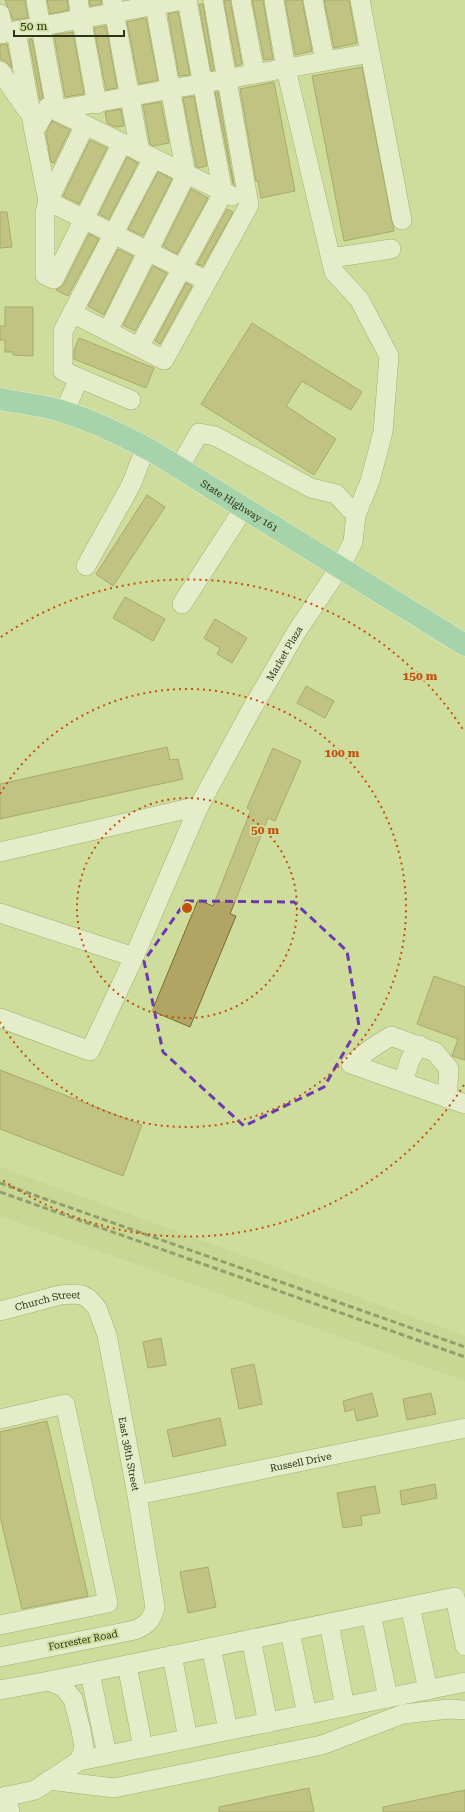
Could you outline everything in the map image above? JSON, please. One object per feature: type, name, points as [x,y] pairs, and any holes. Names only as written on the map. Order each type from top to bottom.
[{"type":"main road","name":"State Highway 161","points":[[0,399],[46,407],[115,431],[146,447],[465,645]]},
{"type":"street","points":[[36,0],[56,110]]},
{"type":"street","points":[[78,0],[97,104]]},
{"type":"street","points":[[6,33],[82,19],[113,6],[183,0]]},
{"type":"street","points":[[139,347],[223,192],[188,0]]},
{"type":"street","points":[[72,314],[164,360],[249,205],[213,0]]},
{"type":"street","points":[[241,0],[255,74]]},
{"type":"street","name":"Market Plaza","points":[[0,1018],[90,1051],[134,957],[199,806],[297,631],[340,567],[352,542],[356,515],[370,481],[383,432],[389,356],[359,299],[334,272],[286,69],[274,0]]},
{"type":"street","points":[[313,0],[325,61]]},
{"type":"street","points":[[360,0],[402,220]]},
{"type":"street","points":[[108,331],[149,252],[186,175],[154,3]]},
{"type":"street","points":[[113,6],[130,97],[146,155],[113,233],[63,331],[63,371],[131,400]]},
{"type":"street","points":[[0,14],[32,124],[48,201]]},
{"type":"street","points":[[56,110],[97,104],[370,53]]},
{"type":"street","points":[[0,71],[32,124]]},
{"type":"street","points":[[32,124],[48,107],[249,205]]},
{"type":"street","points":[[86,125],[48,201],[45,212],[45,274],[54,279],[122,143]]},
{"type":"street","points":[[48,201],[207,281]]},
{"type":"street","points":[[331,258],[391,249]]},
{"type":"street","points":[[64,413],[79,378]]},
{"type":"street","points":[[179,468],[199,433],[215,436],[311,488],[336,494],[356,515]]},
{"type":"street","points":[[86,566],[131,485],[146,447]]},
{"type":"street","points":[[182,604],[244,508]]},
{"type":"street","points":[[0,852],[199,806]]},
{"type":"street","points":[[0,913],[134,957]]},
{"type":"street","points":[[447,1098],[449,1069],[435,1052],[419,1045],[392,1036],[372,1048],[351,1064],[447,1098],[465,1104]]},
{"type":"street","points":[[403,1082],[410,1060],[419,1045]]},
{"type":"street","name":"Church Street","points":[[0,1311],[60,1295],[82,1295],[94,1304]]},
{"type":"street","name":"East 38th Street","points":[[94,1304],[107,1335],[137,1495],[155,1607]]},
{"type":"street","points":[[0,1419],[65,1404],[108,1603],[0,1625]]},
{"type":"street","name":"Russell Drive","points":[[137,1495],[465,1428]]},
{"type":"street","points":[[0,1690],[90,1673],[455,1597],[465,1646]]},
{"type":"street","points":[[410,1606],[428,1690]]},
{"type":"street","name":"Forrester Road","points":[[0,1656],[135,1630],[149,1622],[155,1607]]},
{"type":"street","points":[[371,1614],[388,1698]]},
{"type":"street","points":[[328,1623],[345,1707]]},
{"type":"street","points":[[290,1631],[307,1715]]},
{"type":"street","points":[[251,1639],[268,1723]]},
{"type":"street","points":[[211,1647],[228,1730]]},
{"type":"street","points":[[172,1655],[188,1739]]},
{"type":"street","points":[[127,1665],[143,1748]]},
{"type":"street","points":[[90,1673],[108,1755]]},
{"type":"street","points":[[49,1681],[63,1687],[73,1699],[82,1730],[84,1749],[79,1761]]},
{"type":"street","points":[[5,1802],[35,1790],[79,1761],[465,1682]]},
{"type":"street","points":[[49,1780],[114,1788],[322,1745],[403,1714],[449,1709],[465,1710]]},
{"type":"highlighted area","points":[[186,901],[294,902],[347,951],[359,1026],[324,1087],[244,1126],[163,1052],[144,961]]},
{"type":"shaded area","points":[[0,1167],[465,1336],[465,1381],[0,1216]]},
{"type":"building","points":[[5,0],[25,0],[28,18],[13,20]]},
{"type":"building","points":[[47,0],[67,0],[69,10],[50,14]]},
{"type":"building","points":[[89,0],[101,0],[102,4],[90,6]]},
{"type":"building","points":[[224,0],[230,0],[242,64],[236,66]]},
{"type":"building","points":[[252,0],[263,0],[273,59],[264,60]]},
{"type":"building","points":[[285,0],[302,0],[312,51],[295,55]]},
{"type":"building","points":[[324,0],[349,0],[357,43],[334,48]]},
{"type":"building","points":[[199,4],[203,4],[214,70],[211,71]]},
{"type":"building","points":[[178,12],[190,75],[179,76],[168,14]]},
{"type":"building","points":[[146,18],[158,80],[139,84],[127,22]]},
{"type":"building","points":[[106,26],[117,88],[106,90],[94,28]]},
{"type":"building","points":[[73,32],[84,94],[65,97],[54,35]]},
{"type":"building","points":[[32,39],[43,98],[40,100],[29,40]]},
{"type":"building","points":[[7,44],[12,68],[5,61],[0,59],[0,45]]},
{"type":"building","points":[[362,67],[394,231],[344,241],[312,76]]},
{"type":"building","points":[[274,82],[295,191],[261,198],[258,181],[256,181],[240,89]]},
{"type":"building","points":[[215,92],[218,92],[234,185],[233,184]]},
{"type":"building","points":[[194,96],[207,166],[198,168],[196,166],[183,98]]},
{"type":"building","points":[[161,102],[169,143],[153,146],[150,144],[143,105]]},
{"type":"building","points":[[121,109],[124,126],[115,127],[107,123],[105,112]]},
{"type":"building","points":[[52,121],[70,130],[54,163],[51,162],[46,133]]},
{"type":"building","points":[[90,140],[107,148],[79,204],[63,196]]},
{"type":"building","points":[[127,157],[138,163],[109,219],[99,214]]},
{"type":"building","points":[[158,172],[172,179],[143,236],[128,229]]},
{"type":"building","points":[[191,189],[208,198],[177,254],[163,246]]},
{"type":"building","points":[[227,209],[233,212],[203,266],[197,264]]},
{"type":"building","points":[[0,212],[7,212],[12,247],[0,248]]},
{"type":"building","points":[[89,234],[99,239],[68,296],[56,290],[64,284]]},
{"type":"building","points":[[118,249],[133,256],[104,315],[88,306]]},
{"type":"building","points":[[153,266],[167,273],[135,331],[123,325]]},
{"type":"building","points":[[186,283],[192,286],[160,344],[155,341]]},
{"type":"building","points":[[5,307],[33,307],[33,356],[13,355],[13,352],[5,352],[5,340],[0,340],[0,326],[5,326]]},
{"type":"building","points":[[252,323],[362,392],[351,410],[302,381],[286,406],[336,439],[314,475],[201,404]]},
{"type":"building","points":[[79,338],[154,368],[146,388],[74,359],[74,350]]},
{"type":"building","points":[[147,495],[165,507],[113,586],[96,574]]},
{"type":"building","points":[[125,597],[165,619],[153,641],[113,618]]},
{"type":"building","points":[[215,619],[247,638],[232,663],[217,654],[220,648],[204,638]]},
{"type":"building","points":[[306,686],[334,701],[325,718],[297,703]]},
{"type":"building","points":[[167,747],[170,760],[178,759],[183,779],[0,819],[0,784]]},
{"type":"building","points":[[273,748],[301,761],[275,821],[268,818],[230,914],[236,916],[190,1027],[152,1011],[198,900],[213,906],[251,810],[247,808]]},
{"type":"building","points":[[434,976],[465,987],[465,1060],[452,1056],[458,1039],[417,1024]]},
{"type":"building","points":[[0,1070],[142,1125],[123,1176],[0,1129]]},
{"type":"building","points":[[161,1338],[166,1365],[148,1368],[143,1342]]},
{"type":"building","points":[[254,1364],[262,1404],[239,1409],[231,1369]]},
{"type":"building","points":[[372,1393],[378,1416],[357,1421],[354,1409],[345,1412],[343,1401]]},
{"type":"building","points":[[431,1393],[436,1414],[407,1420],[403,1399]]},
{"type":"building","points":[[220,1418],[226,1445],[173,1457],[167,1430]]},
{"type":"building","points":[[47,1421],[88,1596],[22,1609],[0,1516],[0,1432]]},
{"type":"building","points":[[435,1484],[437,1498],[402,1505],[400,1491]]},
{"type":"building","points":[[375,1486],[380,1513],[361,1516],[362,1525],[343,1528],[337,1493]]},
{"type":"building","points":[[208,1567],[216,1607],[188,1613],[180,1572]]},
{"type":"building","points":[[309,1788],[314,1812],[219,1812],[219,1807]]},
{"type":"building","points":[[465,1790],[465,1812],[383,1812],[383,1807]]},
{"type":"railway","points":[[0,1183],[465,1347]]},
{"type":"railway","points":[[0,1192],[465,1357]]}]
